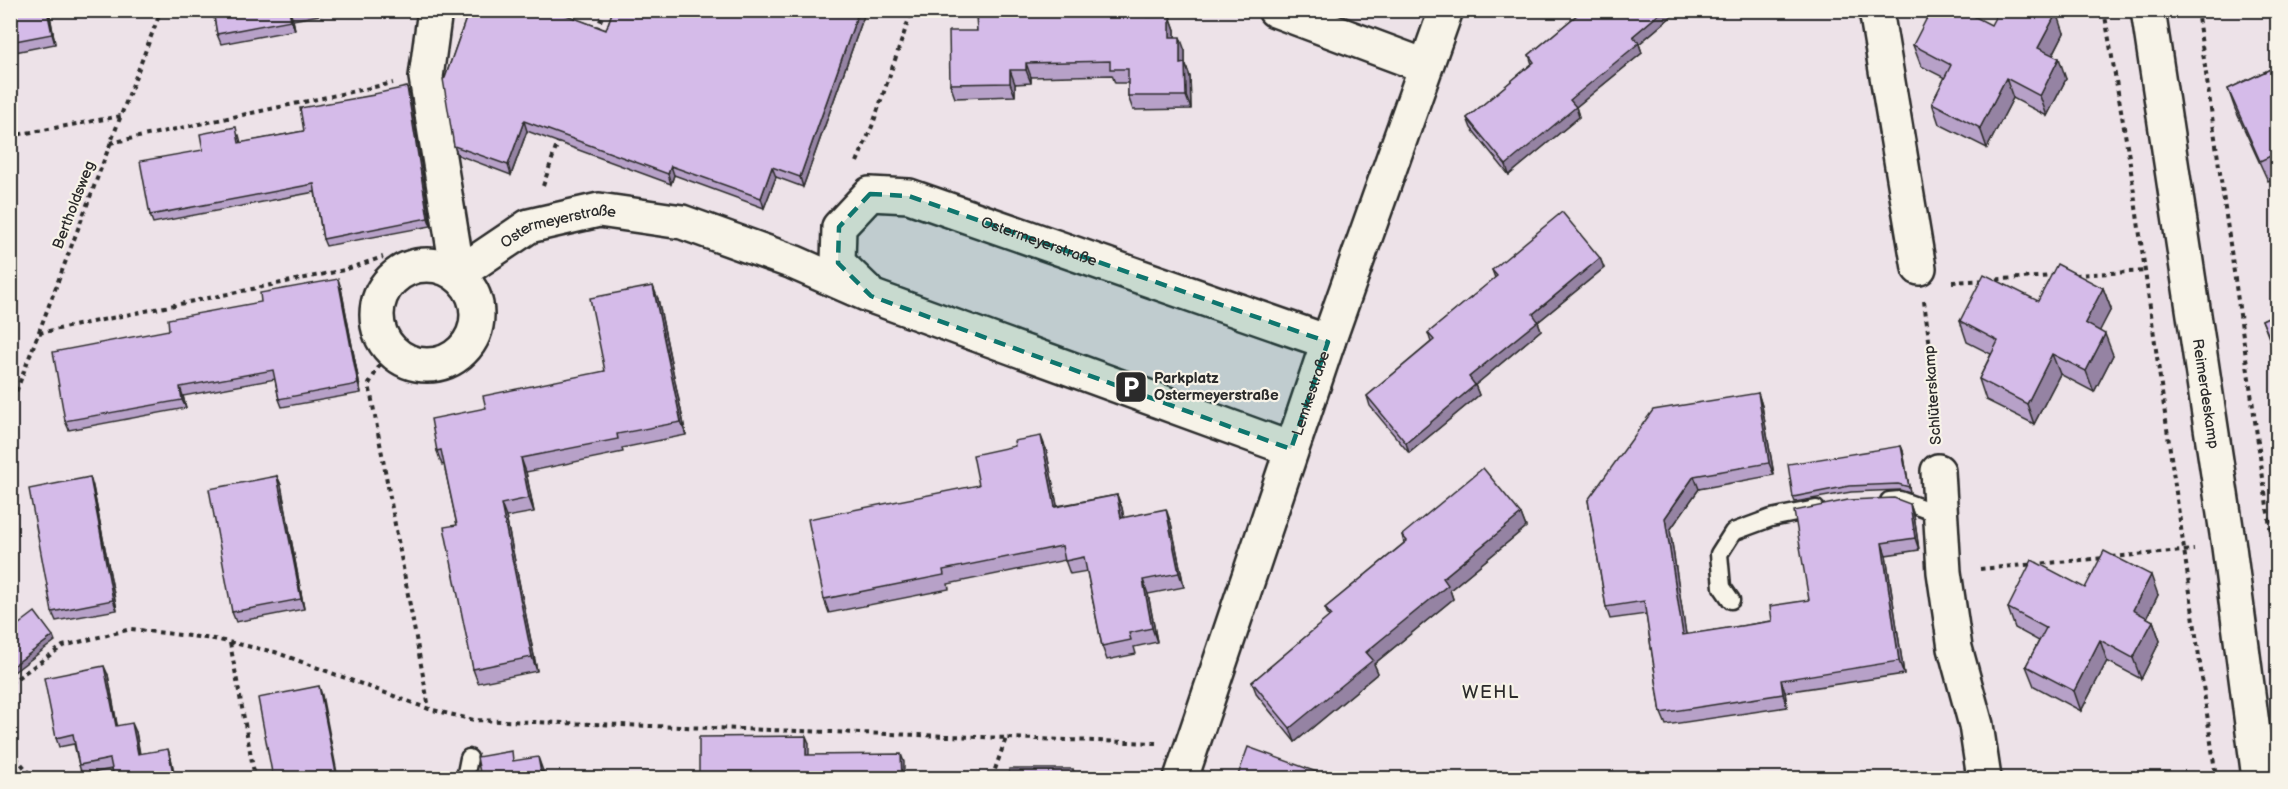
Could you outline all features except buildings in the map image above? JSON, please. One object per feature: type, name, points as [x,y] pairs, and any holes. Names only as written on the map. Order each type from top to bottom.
[{"type":"street","points":[[435,10],[426,77],[458,274]]},
{"type":"street","points":[[1275,10],[1425,66]]},
{"type":"street","name":"Lemkestraße","points":[[1181,778],[1291,449],[1446,10]]},
{"type":"street","points":[[1876,10],[1920,276]]},
{"type":"street","name":"Reimerdeskamp","points":[[2148,10],[2229,548],[2259,778]]},
{"type":"street","name":"Ostermeyerstraße","points":[[871,296],[838,263],[839,227],[870,194],[909,196],[1328,342]]},
{"type":"street","name":"Ostermeyerstraße","points":[[458,274],[529,226],[599,210],[682,222],[793,262],[871,296],[1291,449]]},
{"type":"street","points":[[431,264],[458,274],[466,282],[477,302],[476,330],[464,350],[453,359],[431,366],[407,362],[389,349],[381,338],[376,318],[378,298],[388,281],[408,267],[431,264]]},
{"type":"street","points":[[1938,471],[1944,572],[1954,648],[1976,725],[1984,778]]},
{"type":"lane","points":[[1871,501],[1900,500],[1941,515]]},
{"type":"lane","points":[[1731,600],[1722,587],[1719,554],[1734,532],[1771,518],[1828,507]]},
{"type":"lane","points":[[465,778],[470,758]]},
{"type":"path","name":"Bertholdsweg","points":[[10,408],[161,10]]},
{"type":"path","points":[[596,32],[604,10]]},
{"type":"path","points":[[856,166],[873,124],[912,10]]},
{"type":"path","points":[[2104,10],[2129,157],[2216,778]]},
{"type":"path","points":[[2197,10],[2277,584]]},
{"type":"path","points":[[110,143],[426,77]]},
{"type":"path","points":[[334,95],[335,103]]},
{"type":"path","points":[[10,136],[121,116]]},
{"type":"path","points":[[529,226],[563,129]]},
{"type":"path","points":[[39,333],[345,270],[383,257]]},
{"type":"path","points":[[2074,275],[2145,271]]},
{"type":"path","points":[[1920,276],[2062,275]]},
{"type":"path","name":"Schlüterskamp","points":[[1920,276],[1932,362],[1938,471]]},
{"type":"path","points":[[389,349],[369,384],[429,709]]},
{"type":"path","points":[[1944,572],[2229,548]]},
{"type":"path","points":[[10,683],[63,646],[131,629],[275,652],[429,709],[474,720],[1193,745]]},
{"type":"path","points":[[230,643],[255,778]]},
{"type":"path","points":[[992,778],[1006,738]]},
{"type":"path","points":[[10,750],[33,778]]},
{"type":"highlighted area","points":[[870,194],[909,196],[1328,342],[1291,449],[871,296],[838,263],[839,227]]},
{"type":"place","name":"Parkplatz Ostermeyerstraße","points":[[1131,387]]},
{"type":"district","name":"WEHL","points":[[1491,692]]}]
